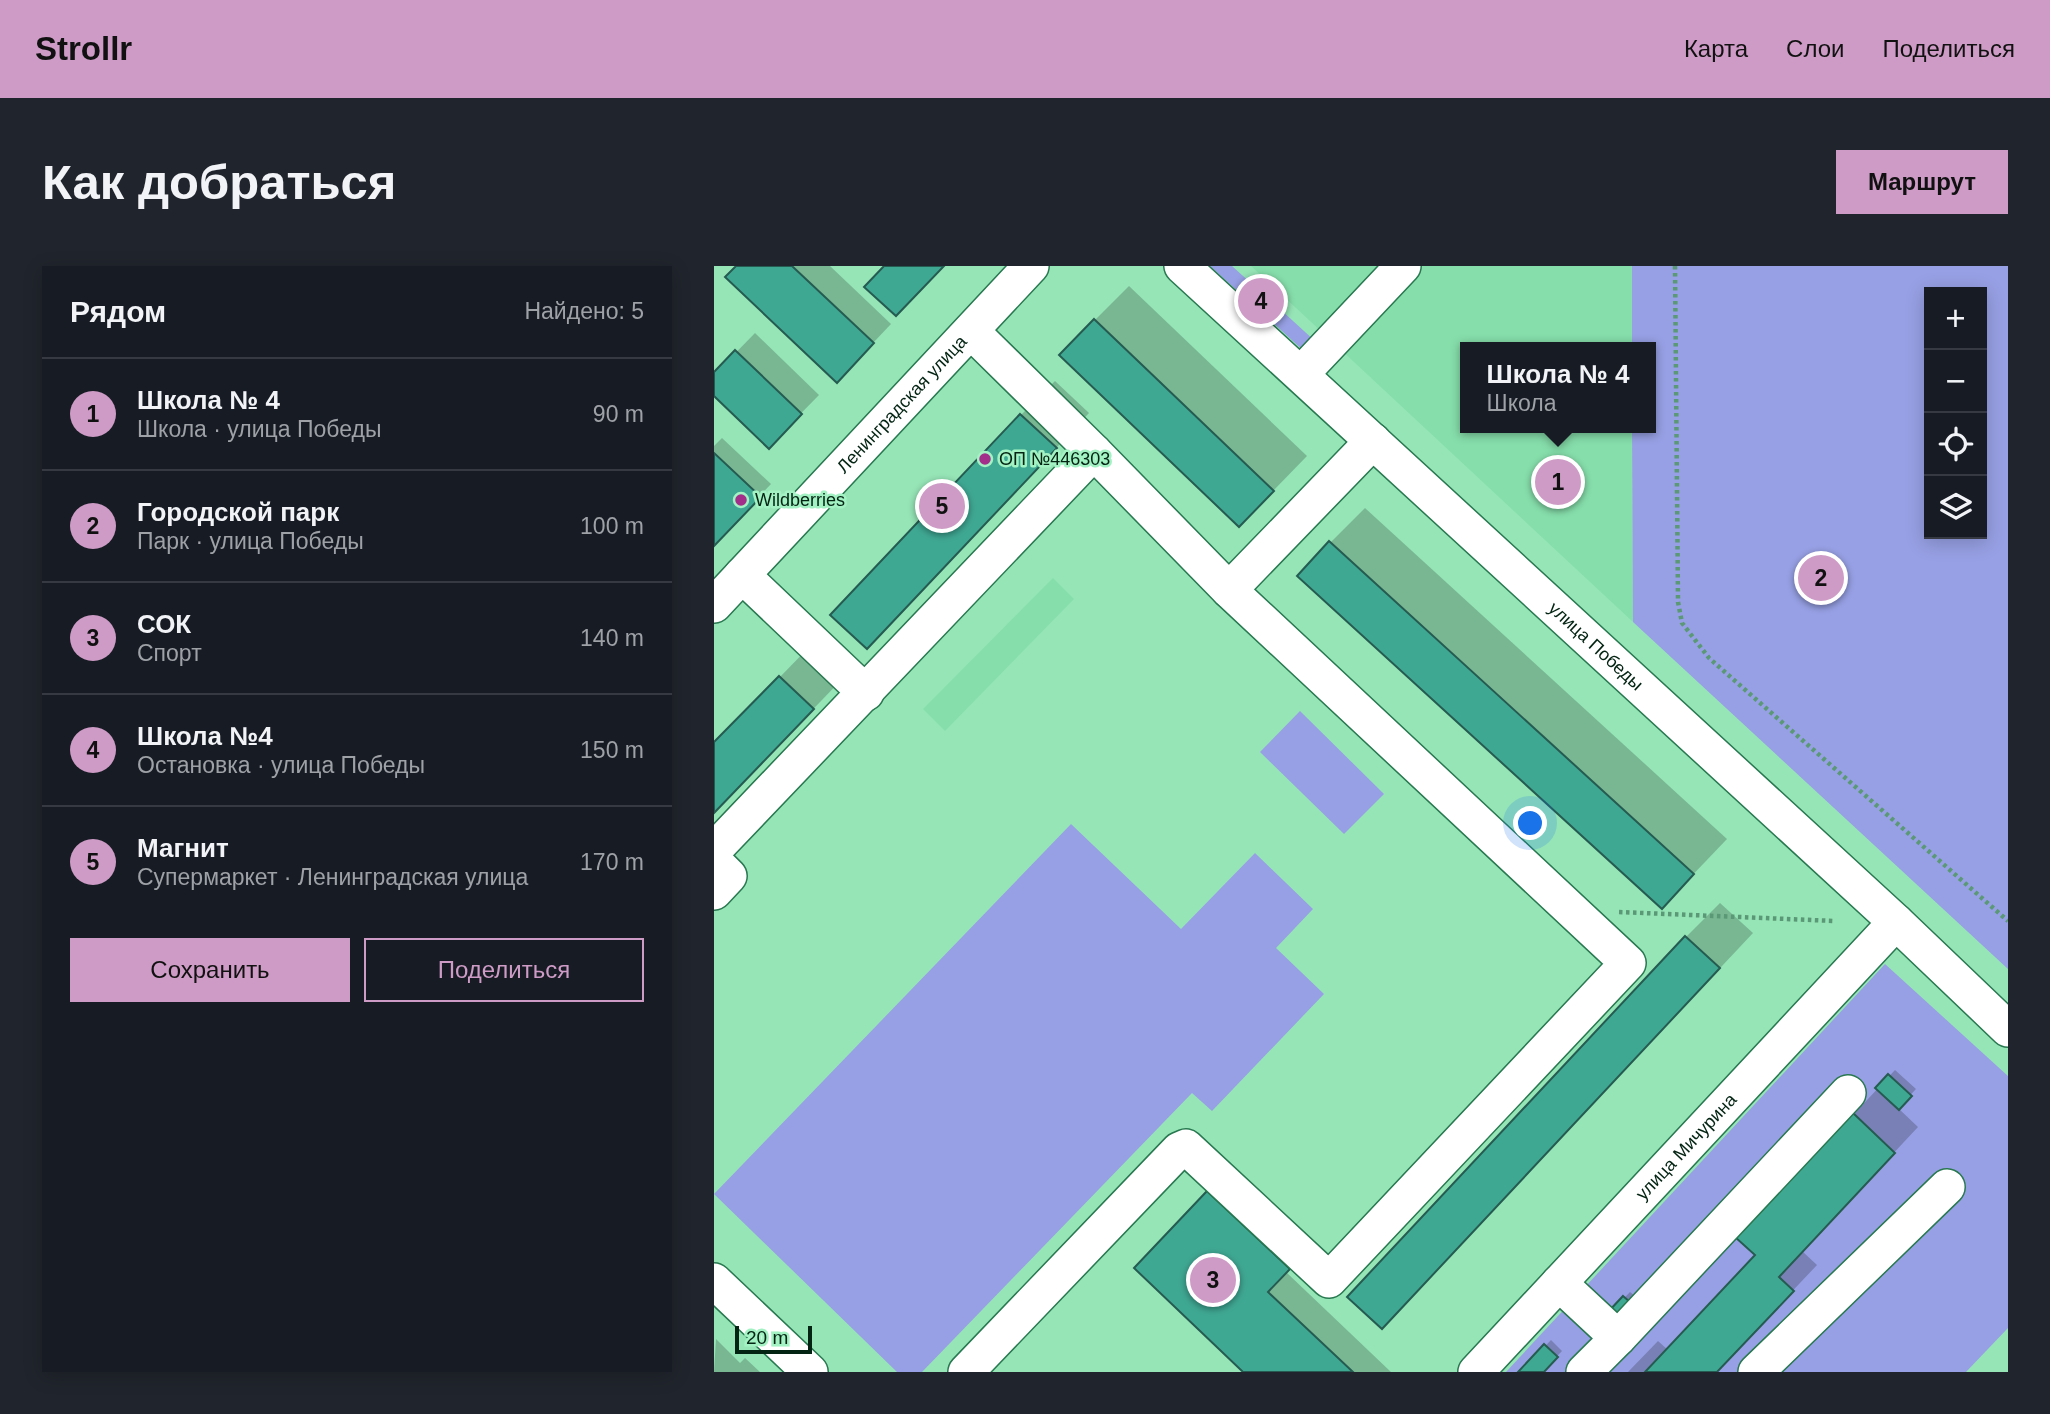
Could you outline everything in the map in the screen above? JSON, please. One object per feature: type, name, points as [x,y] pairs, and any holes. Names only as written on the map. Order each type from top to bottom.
[{"type":"street","name":"Ленинградская улица","points":[[714,605],[1031,266]]},
{"type":"street","name":"улица Победы","points":[[1182,266],[1896,922],[2008,1029]]},
{"type":"street","points":[[1301,373],[1403,266]]},
{"type":"street","points":[[966,1372],[1179,1150],[1186,1147],[1329,1280],[1628,963],[1229,590],[971,331]]},
{"type":"street","points":[[1229,590],[1373,441]]},
{"type":"street","points":[[714,850],[1094,452]]},
{"type":"street","points":[[742,575],[866,693]]},
{"type":"street","points":[[714,861],[730,876],[714,892]]},
{"type":"street","name":"улица Мичурина","points":[[1476,1372],[1896,922]]},
{"type":"street","points":[[1584,1372],[1849,1093]]},
{"type":"street","points":[[1756,1372],[1947,1187]]},
{"type":"street","points":[[714,1281],[810,1372]]},
{"type":"street","points":[[1559,1283],[1618,1338]]},
{"type":"path","points":[[1675,266],[1678,602],[1682,623],[1709,658],[2008,921]]},
{"type":"path","points":[[1572,911],[1835,921]]},
{"type":"shaded area","points":[[1210,266],[1232,266],[1253,285],[1243,296]]},
{"type":"shaded area","points":[[1251,266],[1632,266],[1632,342],[1460,342],[1460,433],[1632,433],[1633,622]]},
{"type":"shaded area","points":[[1632,266],[2008,266],[2008,969],[1633,622],[1632,433],[1656,433],[1656,342],[1632,342]]},
{"type":"shaded area","points":[[1281,310],[1316,342],[1306,353],[1271,321]]},
{"type":"shaded area","points":[[1053,578],[1074,599],[945,731],[923,709]]},
{"type":"shaded area","points":[[1300,711],[1384,794],[1344,834],[1260,752]]},
{"type":"shaded area","points":[[1071,824],[1181,929],[1255,853],[1313,909],[1276,948],[1324,994],[1212,1111],[1192,1093],[922,1372],[897,1372],[714,1194]]},
{"type":"shaded area","points":[[1885,964],[2008,1076],[2008,1328],[1966,1372],[1506,1372]]},
{"type":"building","points":[[736,266],[792,266],[874,343],[837,383],[725,277]]},
{"type":"building","points":[[884,266],[944,266],[896,316],[864,287]]},
{"type":"building","points":[[1094,319],[1274,491],[1239,527],[1059,355]]},
{"type":"building","points":[[735,350],[802,414],[769,449],[714,396],[714,372]]},
{"type":"building","points":[[1020,414],[1057,448],[867,649],[830,615]]},
{"type":"building","points":[[714,453],[761,497],[714,546]]},
{"type":"building","points":[[1329,541],[1694,874],[1662,909],[1297,576]]},
{"type":"building","points":[[779,676],[814,709],[714,813],[714,742]]},
{"type":"building","points":[[1685,936],[1720,968],[1382,1329],[1347,1297]]},
{"type":"building","points":[[1888,1074],[1912,1096],[1899,1110],[1875,1088]]},
{"type":"building","points":[[1852,1112],[1895,1153],[1779,1277],[1794,1291],[1717,1372],[1645,1372],[1755,1255],[1735,1237]]},
{"type":"building","points":[[1207,1191],[1290,1269],[1268,1292],[1353,1372],[1243,1372],[1134,1268]]},
{"type":"building","points":[[1623,1296],[1637,1308],[1622,1324],[1608,1312]]},
{"type":"building","points":[[1544,1344],[1558,1357],[1544,1372],[1518,1372]]},
{"type":"place","name":"Школа №4","points":[[1261,301]]},
{"type":"place","name":"ОП №446303","points":[[985,459]]},
{"type":"place","name":"Школа № 4","points":[[1558,482]]},
{"type":"place","name":"Wildberries","points":[[741,500]]},
{"type":"place","name":"Магнит","points":[[942,506]]},
{"type":"place","name":"Городской парк","points":[[1821,578]]},
{"type":"place","name":"СОК","points":[[1213,1280]]}]
